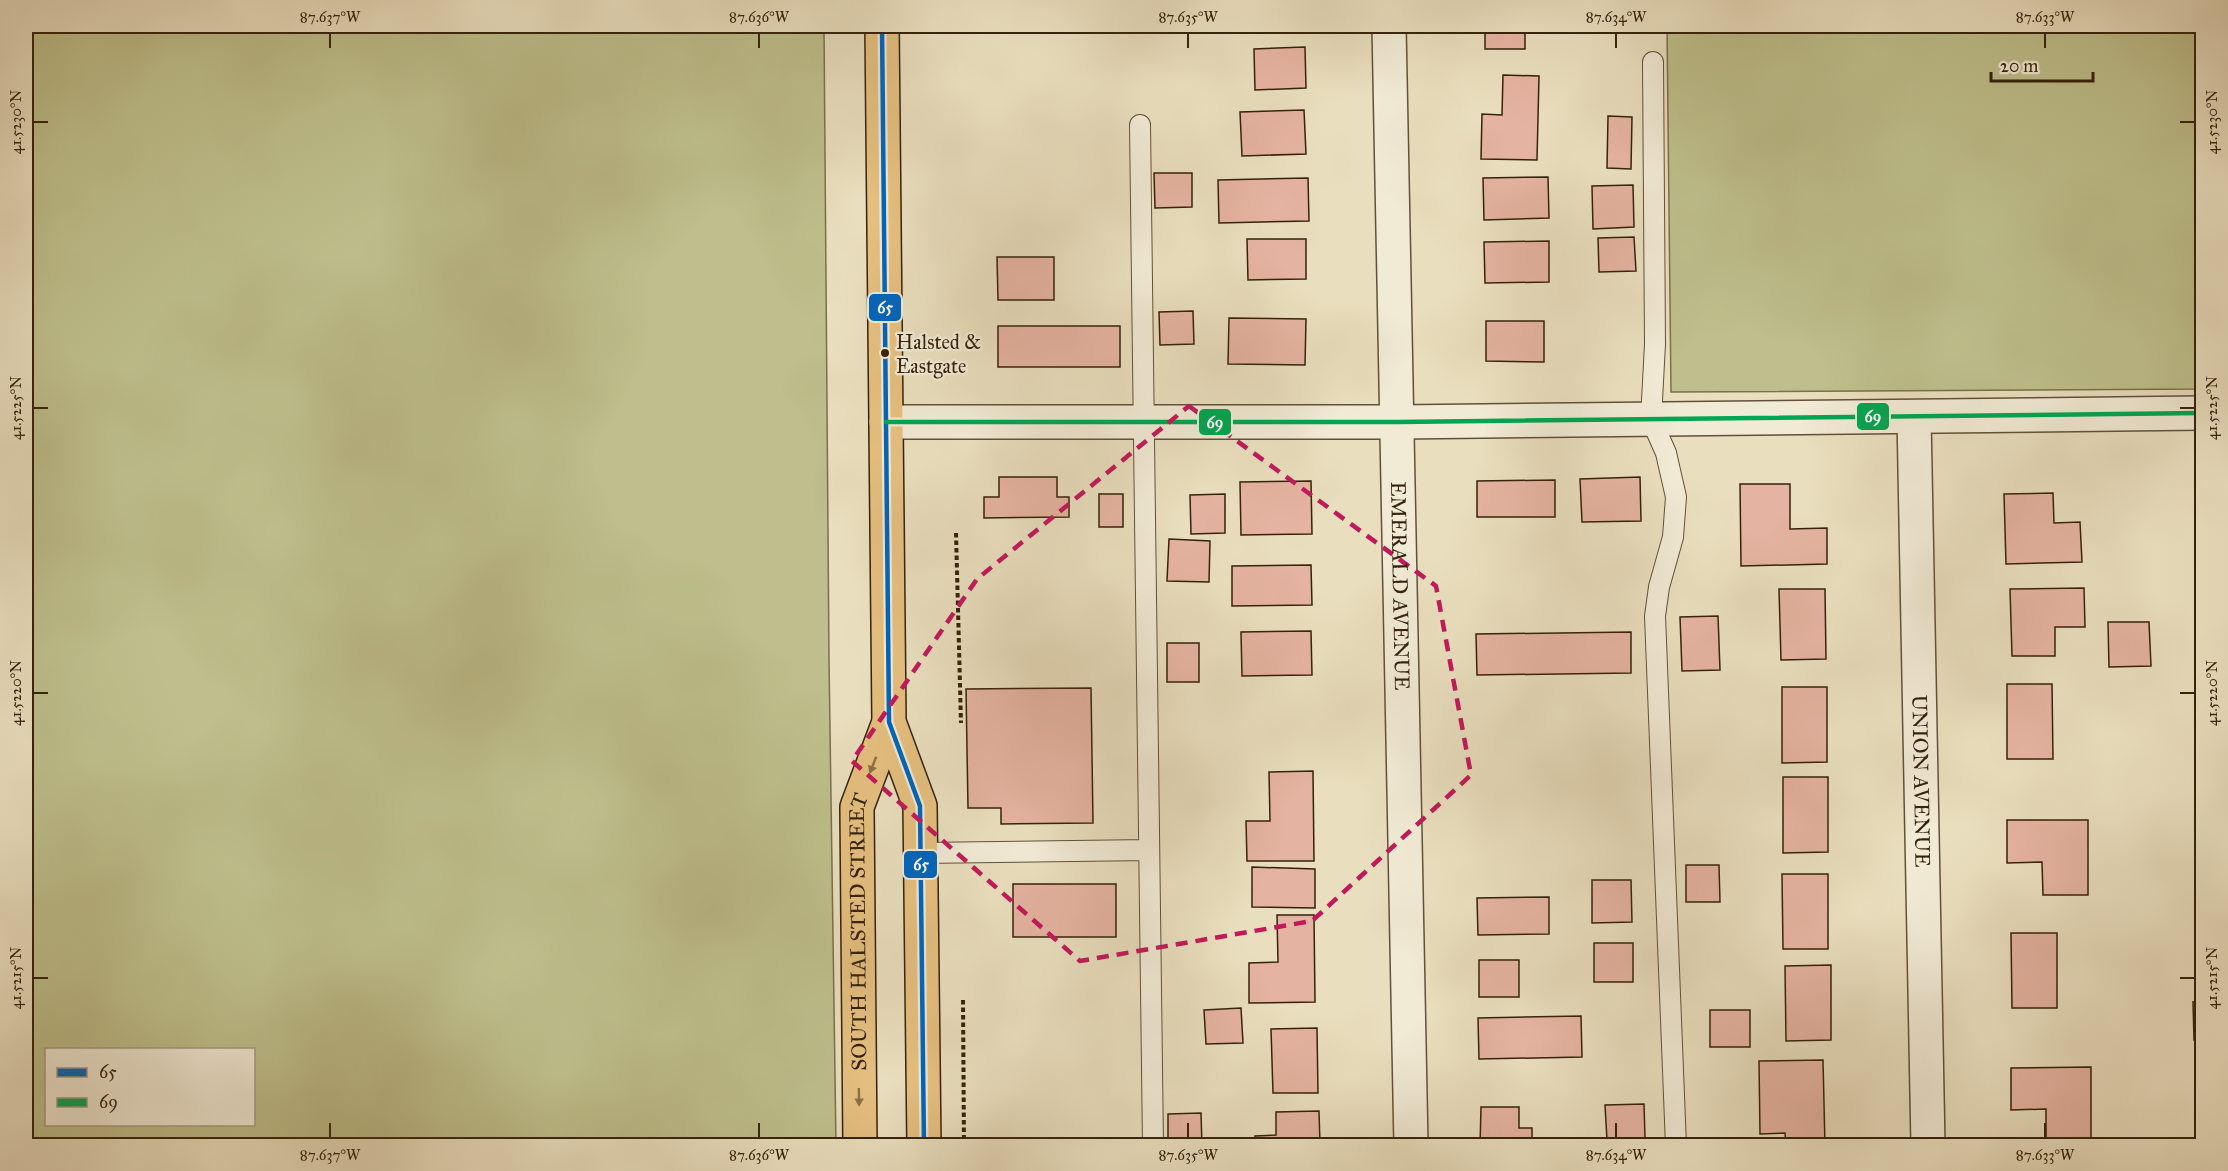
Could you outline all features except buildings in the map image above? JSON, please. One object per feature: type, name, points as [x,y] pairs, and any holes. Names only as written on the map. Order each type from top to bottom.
[{"type":"main road","name":"SOUTH HALSTED STREET","points":[[882,26],[889,722],[920,806],[924,1146]]},
{"type":"main road","name":"SOUTH HALSTED STREET","points":[[860,1146],[857,807],[889,722]]},
{"type":"street","name":"EMERALD AVENUE","points":[[1389,26],[1411,1146]]},
{"type":"street","points":[[886,423],[1398,423],[2202,413]]},
{"type":"street","name":"UNION AVENUE","points":[[1914,417],[1928,1146]]},
{"type":"lane","points":[[1653,62],[1655,344],[1651,419],[1666,453],[1676,497],[1673,537],[1659,587],[1655,616],[1676,1146]]},
{"type":"lane","points":[[1140,125],[1153,1146]]},
{"type":"lane","points":[[920,853],[1149,850]]},
{"type":"path","points":[[956,533],[961,723]]},
{"type":"path","points":[[963,1000],[964,1146]]},
{"type":"highlighted area","points":[[1189,406],[1436,586],[1471,775],[1312,921],[1080,961],[852,761],[977,579]]},
{"type":"green space","points":[[26,26],[824,26],[836,1145],[26,1145]]},
{"type":"green space","points":[[1667,26],[2202,26],[2202,389],[1671,392]]},
{"type":"transit line","name":"65","points":[[882,26],[889,722],[920,806],[924,1146]]},
{"type":"transit line","name":"69","points":[[886,422],[1398,422],[2202,413]]},
{"type":"place","name":"Halsted & Eastgate","points":[[885,353]]}]
